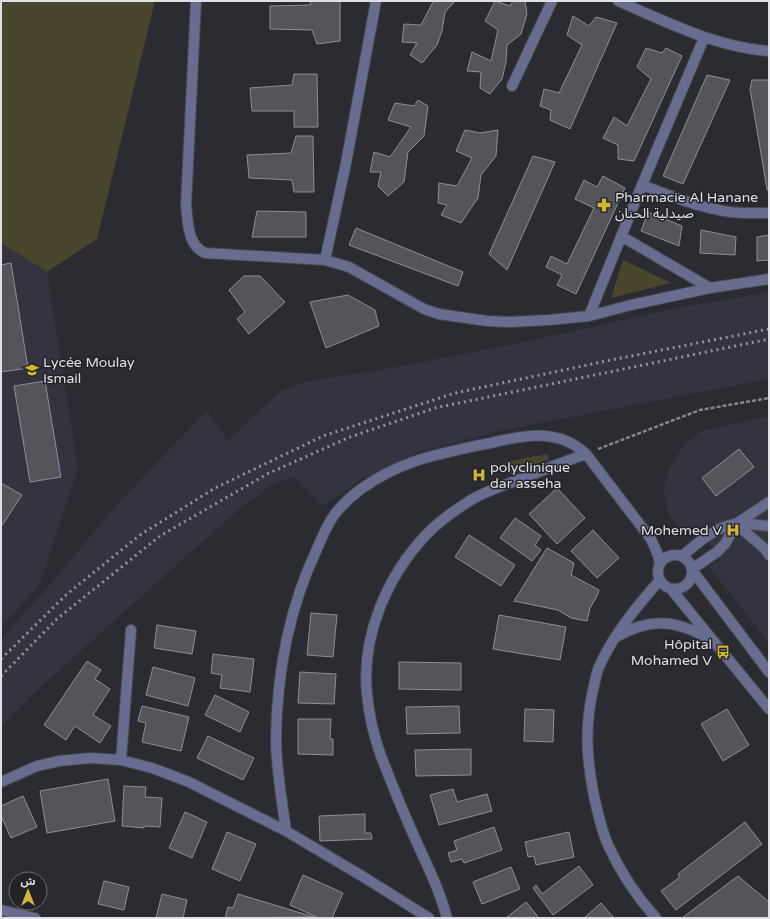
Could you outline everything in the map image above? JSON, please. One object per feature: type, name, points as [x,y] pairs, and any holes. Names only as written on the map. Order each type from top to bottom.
[{"type":"street","points":[[196,1],[186,204],[191,238],[200,251],[205,253],[325,260],[349,267],[424,309],[439,314],[467,319],[509,322],[589,316],[631,305],[710,288],[769,280]]},
{"type":"street","points":[[325,260],[346,163],[376,1]]},
{"type":"street","points":[[512,86],[552,1]]},
{"type":"street","points":[[618,1],[704,38],[732,46],[752,50],[769,51]]},
{"type":"street","points":[[589,316],[704,38]]},
{"type":"street","points":[[642,185],[686,202],[714,209],[743,213],[769,212]]},
{"type":"street","points":[[621,236],[710,288]]},
{"type":"street","points":[[286,831],[279,782],[276,739],[281,668],[288,630],[298,594],[310,564],[335,514],[360,490],[406,463],[431,456],[530,435],[548,436],[565,440],[578,446],[586,454],[651,539],[665,551],[689,561],[692,570],[769,672]]},
{"type":"street","points":[[447,918],[440,892],[412,832],[381,755],[373,726],[367,694],[366,673],[372,635],[379,610],[390,583],[406,558],[426,534],[444,518],[472,499],[498,487],[586,454]]},
{"type":"street","points":[[769,502],[736,524],[711,533],[677,556],[668,556],[660,564],[658,569],[660,580],[665,586],[671,589],[769,709]]},
{"type":"street","points":[[736,524],[769,526]]},
{"type":"street","points":[[736,524],[765,549],[769,555]]},
{"type":"street","points":[[671,589],[682,588],[687,585],[690,581],[692,570],[717,552],[725,544],[736,524]]},
{"type":"street","points":[[651,539],[660,564]]},
{"type":"street","points":[[656,918],[624,875],[608,846],[599,819],[588,760],[586,737],[587,717],[594,685],[598,668],[606,651],[660,580]]},
{"type":"street","points":[[616,637],[633,628],[648,624],[663,623],[692,630],[719,646]]},
{"type":"street","points":[[121,760],[131,630]]},
{"type":"street","points":[[1,782],[37,766],[59,761],[90,758],[121,760],[152,768],[189,782],[286,831],[429,918]]},
{"type":"street","points":[[1,910],[35,918]]},
{"type":"path","points":[[586,454],[700,410],[769,398]]},
{"type":"shaded area","points":[[1,1],[155,1],[97,239],[47,272],[1,243]]},
{"type":"shaded area","name":"Lycée Moulay Ismail","points":[[1,243],[47,272],[78,469],[40,584],[1,627]]},
{"type":"shaded area","points":[[623,260],[671,283],[611,298]]},
{"type":"shaded area","points":[[769,292],[769,379],[504,430],[419,452],[362,479],[323,506],[294,477],[272,485],[238,510],[47,681],[1,726],[1,639],[48,587],[113,509],[206,411],[228,440],[281,391],[307,381],[381,370],[533,340],[666,310]]},
{"type":"shaded area","name":"Mohemed V","points":[[769,416],[769,643],[709,567],[721,557],[697,529],[682,532],[673,521],[667,511],[664,488],[670,468],[683,446],[701,431]]},
{"type":"shaded area","points":[[547,454],[549,459],[510,475],[510,470],[505,462]]},
{"type":"building","points":[[311,1],[340,1],[340,41],[317,44],[312,30],[270,29],[270,6],[310,5]]},
{"type":"building","points":[[432,1],[455,1],[445,12],[442,31],[437,45],[422,63],[410,55],[417,43],[402,42],[404,24],[421,25],[433,2]]},
{"type":"building","points":[[495,1],[510,6],[513,1],[525,1],[527,14],[521,34],[507,45],[506,62],[502,79],[490,94],[480,88],[481,72],[467,71],[472,52],[491,61],[498,30],[485,21]]},
{"type":"building","points":[[573,16],[589,26],[596,17],[617,23],[570,129],[550,120],[551,110],[540,106],[544,89],[559,93],[582,45],[567,35]]},
{"type":"building","points":[[646,48],[662,53],[666,48],[682,56],[634,161],[618,159],[618,145],[603,138],[614,117],[627,126],[651,79],[637,67]]},
{"type":"building","points":[[294,74],[317,74],[318,127],[294,127],[294,111],[252,111],[250,88],[292,85]]},
{"type":"building","points":[[707,75],[730,80],[683,184],[663,176]]},
{"type":"building","points":[[752,80],[769,80],[769,192],[767,189],[750,89]]},
{"type":"building","points":[[418,100],[428,106],[424,136],[408,152],[404,182],[388,196],[378,186],[381,172],[370,172],[374,152],[390,157],[411,127],[388,120],[395,103],[414,106]]},
{"type":"building","points":[[465,130],[480,133],[498,130],[496,156],[481,175],[478,198],[461,223],[441,215],[447,205],[438,203],[439,183],[457,186],[472,158],[456,151]]},
{"type":"building","points":[[296,136],[313,136],[314,192],[294,192],[292,180],[249,178],[247,155],[291,153]]},
{"type":"building","points":[[533,156],[555,162],[507,270],[489,254]]},
{"type":"building","points":[[603,176],[625,188],[576,294],[557,285],[562,275],[546,267],[551,256],[567,264],[594,208],[575,199],[584,180],[597,187]]},
{"type":"building","points":[[257,211],[306,212],[306,237],[252,237]]},
{"type":"building","points":[[648,212],[682,226],[679,246],[641,231]]},
{"type":"building","points":[[356,228],[463,272],[458,286],[349,245]]},
{"type":"building","points":[[701,230],[736,237],[735,255],[700,253]]},
{"type":"building","points":[[769,235],[769,260],[757,261],[757,237]]},
{"type":"building","points":[[11,263],[28,368],[1,372],[1,265]]},
{"type":"building","points":[[244,276],[260,276],[285,302],[249,334],[237,319],[245,312],[229,290]]},
{"type":"building","points":[[348,295],[375,310],[379,326],[326,348],[310,302]]},
{"type":"building","points":[[45,381],[61,477],[30,482],[14,386]]},
{"type":"building","points":[[739,449],[754,467],[716,496],[702,478]]},
{"type":"building","points":[[1,483],[22,495],[1,527]]},
{"type":"building","points":[[557,488],[585,518],[557,544],[529,514]]},
{"type":"building","points":[[515,518],[541,536],[535,545],[541,550],[532,561],[500,538]]},
{"type":"building","points":[[593,530],[619,558],[597,578],[571,551]]},
{"type":"building","points":[[469,535],[515,565],[501,586],[455,557]]},
{"type":"building","points":[[547,548],[574,563],[571,575],[599,590],[590,608],[587,621],[571,618],[558,610],[514,601]]},
{"type":"building","points":[[311,613],[337,615],[333,657],[307,655]]},
{"type":"building","points":[[499,615],[566,627],[560,660],[493,649]]},
{"type":"building","points":[[157,625],[196,631],[192,654],[154,648]]},
{"type":"building","points":[[213,654],[254,659],[250,692],[220,688],[222,675],[211,673]]},
{"type":"building","points":[[87,661],[101,670],[95,679],[110,689],[93,715],[111,726],[100,743],[75,726],[66,740],[44,725]]},
{"type":"building","points":[[399,662],[461,663],[461,690],[399,689]]},
{"type":"building","points":[[153,667],[195,678],[188,706],[146,695]]},
{"type":"building","points":[[300,672],[336,674],[334,704],[298,703]]},
{"type":"building","points":[[215,695],[249,712],[240,732],[205,715]]},
{"type":"building","points":[[142,706],[189,717],[181,751],[142,742],[146,723],[138,721]]},
{"type":"building","points":[[459,706],[460,733],[407,734],[406,707]]},
{"type":"building","points":[[525,709],[554,710],[553,742],[524,741]]},
{"type":"building","points":[[727,709],[749,745],[723,761],[701,724]]},
{"type":"building","points":[[298,719],[331,719],[330,739],[333,739],[333,755],[298,754]]},
{"type":"building","points":[[208,736],[254,758],[243,780],[197,758]]},
{"type":"building","points":[[471,749],[471,775],[416,776],[415,750]]},
{"type":"building","points":[[108,779],[115,821],[47,833],[40,791]]},
{"type":"building","points":[[124,786],[146,787],[145,797],[162,798],[160,827],[144,826],[144,828],[122,826]]},
{"type":"building","points":[[453,789],[457,802],[487,794],[492,811],[439,825],[430,795]]},
{"type":"building","points":[[23,796],[37,827],[11,838],[1,816],[1,806]]},
{"type":"building","points":[[185,812],[207,822],[192,858],[169,848]]},
{"type":"building","points":[[365,814],[365,833],[371,833],[372,839],[320,841],[319,816]]},
{"type":"building","points":[[745,822],[762,844],[676,910],[661,891],[680,877],[678,874]]},
{"type":"building","points":[[494,827],[502,850],[464,863],[462,859],[451,862],[448,853],[457,850],[454,841]]},
{"type":"building","points":[[227,832],[256,844],[240,881],[212,869]]},
{"type":"building","points":[[569,832],[574,857],[536,865],[534,856],[528,857],[525,842]]},
{"type":"building","points":[[579,866],[593,885],[553,915],[533,888],[536,885],[542,894]]},
{"type":"building","points":[[511,867],[520,889],[482,904],[473,882]]},
{"type":"building","points":[[303,875],[343,893],[332,918],[319,918],[290,905]]},
{"type":"building","points":[[738,876],[769,902],[769,918],[682,918]]},
{"type":"building","points":[[104,881],[129,887],[124,910],[98,904]]},
{"type":"building","points":[[162,894],[187,900],[183,918],[156,918]]},
{"type":"building","points":[[238,894],[314,917],[225,918],[228,907],[233,908]]},
{"type":"building","points":[[526,902],[539,918],[506,918]]},
{"type":"building","points":[[601,903],[614,918],[584,918]]},
{"type":"railway","points":[[1,659],[67,594],[140,535],[215,488],[323,436],[455,393],[769,329]]},
{"type":"railway","points":[[1,676],[57,619],[160,536],[267,474],[350,437],[435,408],[769,339]]},
{"type":"place","name":"Pharmacie Al Hanane صيدلية الحنان","points":[[604,205]]},
{"type":"place","name":"Lycée Moulay Ismail","points":[[32,370]]},
{"type":"place","name":"polyclinique dar asseha","points":[[479,475]]},
{"type":"place","name":"Mohemed V","points":[[733,530]]},
{"type":"place","name":"Hôpital Mohamed V","points":[[723,652]]}]
